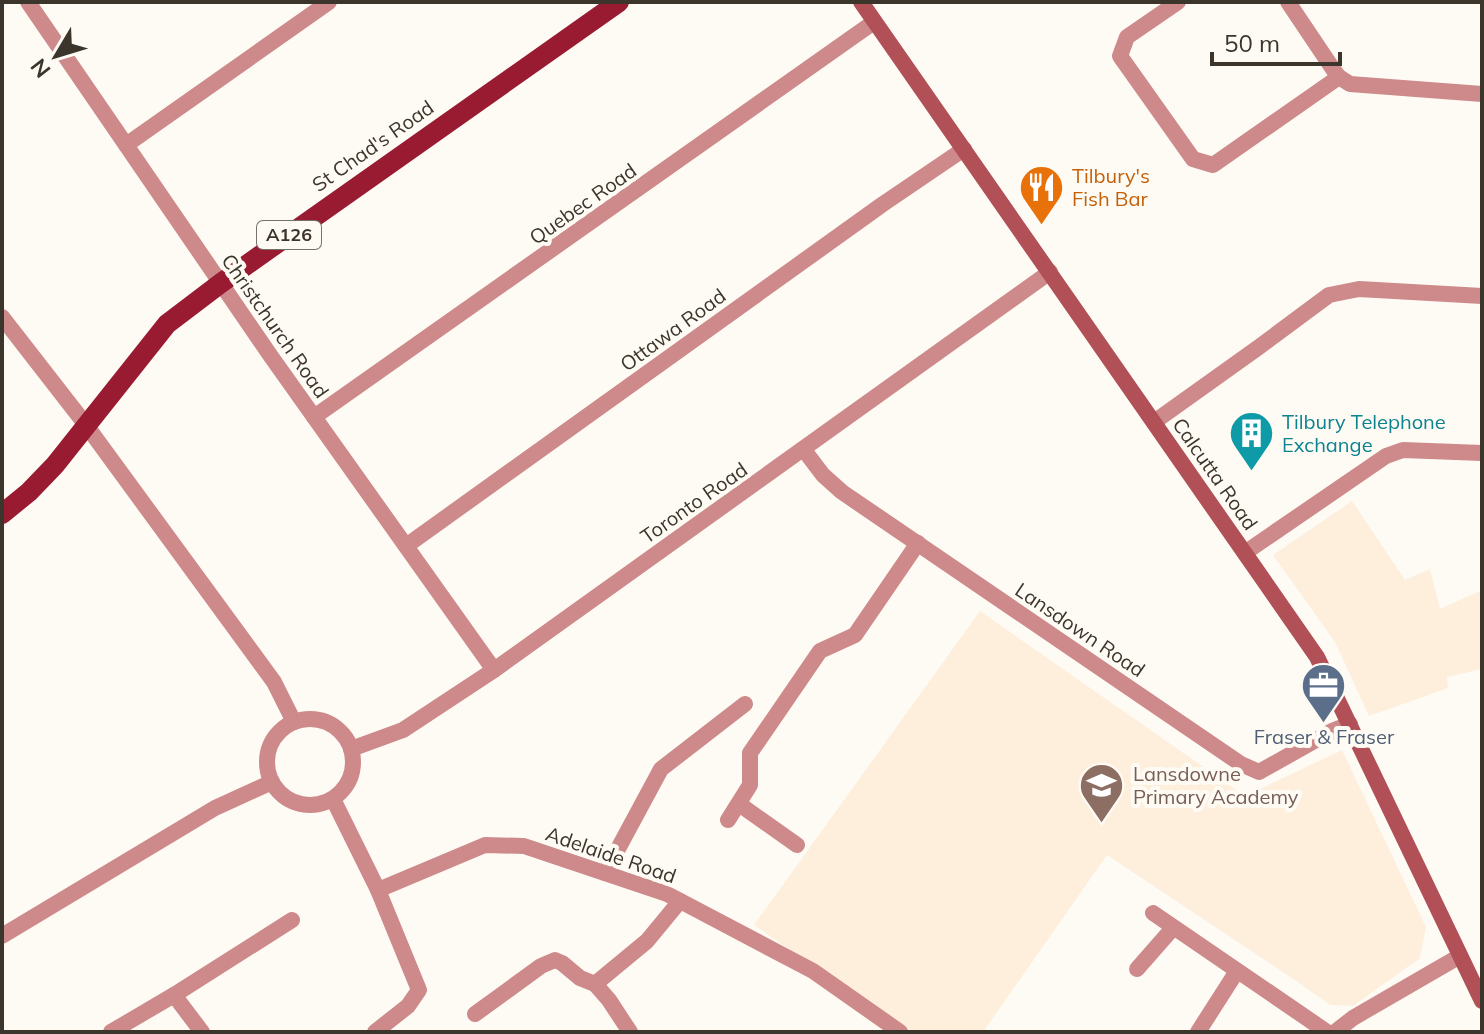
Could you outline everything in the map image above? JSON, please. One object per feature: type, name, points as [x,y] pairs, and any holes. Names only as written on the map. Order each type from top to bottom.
[{"type":"main road","name":"St Chad's Road","points":[[2,514],[46,474],[167,324],[619,2]]},
{"type":"street","name":"Christchurch Road","points":[[28,2],[314,417],[494,670]]},
{"type":"street","points":[[126,145],[329,2]]},
{"type":"street","name":"Calcutta Road","points":[[861,2],[1317,657],[1482,1001]]},
{"type":"street","points":[[1178,2],[1127,37],[1120,56],[1193,159],[1213,165],[1339,77]]},
{"type":"street","points":[[1288,2],[1339,77],[1350,84],[1482,94]]},
{"type":"street","name":"Quebec Road","points":[[314,417],[874,22]]},
{"type":"street","name":"Ottawa Road","points":[[406,546],[964,149]]},
{"type":"street","name":"Toronto Road","points":[[351,749],[403,730],[494,670],[1050,272]]},
{"type":"street","points":[[1154,422],[1329,295],[1359,289],[1482,296]]},
{"type":"street","points":[[2,317],[86,425],[274,682],[294,722]]},
{"type":"street","name":"Lansdown Road","points":[[804,450],[823,475],[842,492],[1241,764],[1259,772],[1350,724]]},
{"type":"street","points":[[1246,552],[1386,456],[1403,450],[1482,453]]},
{"type":"street","points":[[728,820],[750,785],[750,753],[820,651],[855,635],[918,543]]},
{"type":"street","points":[[605,873],[661,769],[745,704]]},
{"type":"street","points":[[319,720],[333,726],[344,736],[351,749],[353,761],[348,783],[333,799],[323,804],[309,806],[295,803],[281,794],[272,782],[267,766],[269,751],[274,739],[294,722],[319,720]]},
{"type":"street","points":[[2,936],[215,808],[272,782]]},
{"type":"street","points":[[333,799],[378,890],[419,990],[408,1006],[375,1032]]},
{"type":"street","points":[[739,804],[797,845]]},
{"type":"street","name":"Adelaide Road","points":[[378,890],[485,845],[524,846],[667,894],[813,971],[900,1032]]},
{"type":"street","points":[[595,984],[647,941],[680,901]]},
{"type":"street","points":[[1153,913],[1327,1032]]},
{"type":"street","points":[[111,1032],[292,920]]},
{"type":"street","points":[[1137,969],[1173,928]]},
{"type":"street","points":[[1335,1032],[1353,1018],[1460,956]]},
{"type":"street","points":[[475,1014],[555,960],[580,978],[595,984],[630,1032]]},
{"type":"street","points":[[1198,1032],[1237,971]]},
{"type":"street","points":[[174,995],[202,1032]]},
{"type":"shaded area","points":[[1352,501],[1405,580],[1430,569],[1440,609],[1482,590],[1482,669],[1447,677],[1448,688],[1369,716],[1335,642],[1273,555]]},
{"type":"shaded area","name":"Lansdowne Primary Academy","points":[[980,611],[1245,796],[1342,750],[1426,927],[1420,958],[1353,1006],[1330,1005],[1107,855],[983,1032],[910,1032],[754,925]]},
{"type":"place","name":"Tilbury's Fish Bar","points":[[1041,226]]},
{"type":"place","name":"Tilbury Telephone Exchange","points":[[1251,473]]},
{"type":"place","name":"Fraser & Fraser","points":[[1324,724]]},
{"type":"place","name":"Lansdowne Primary Academy","points":[[1102,825]]}]
